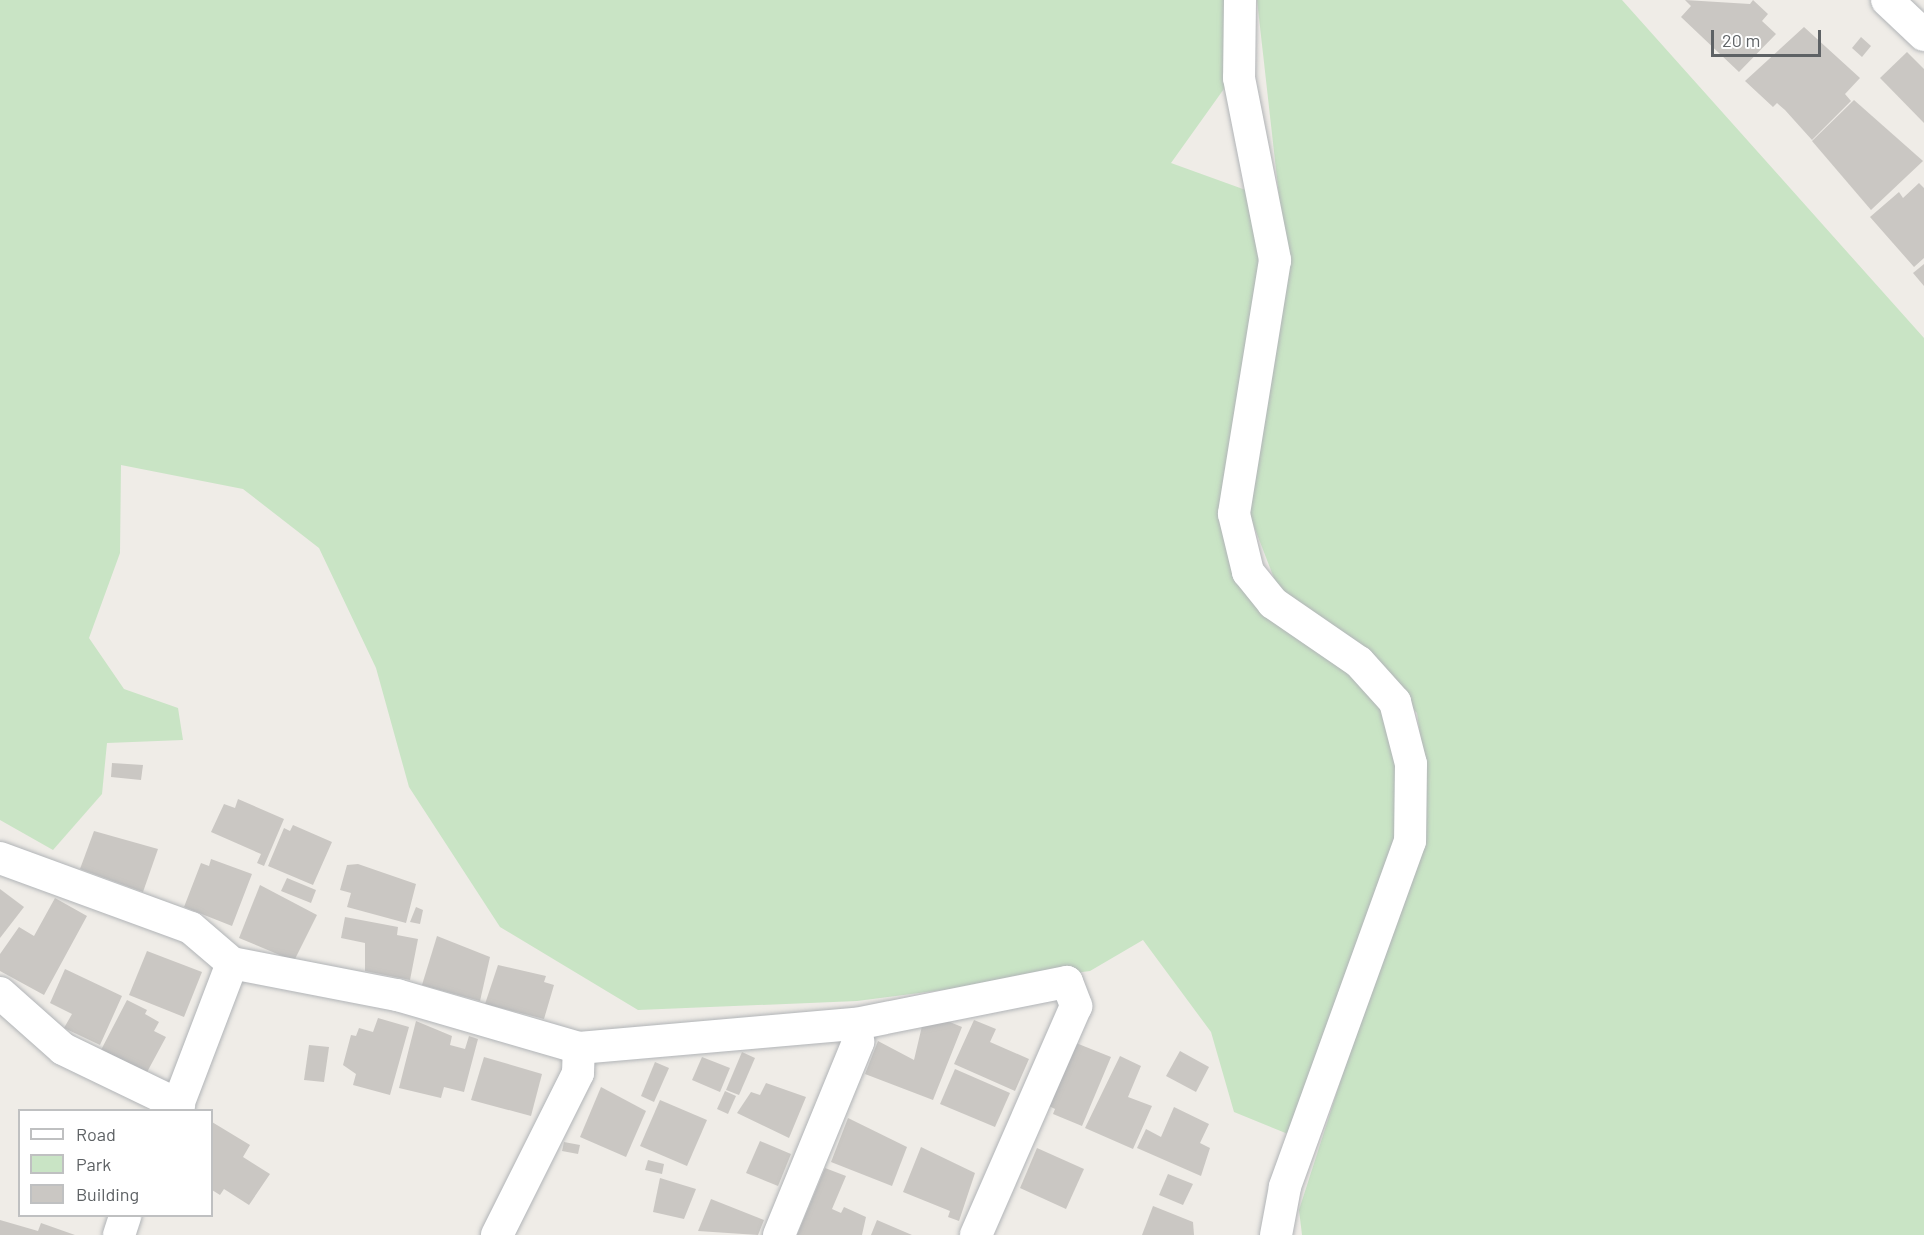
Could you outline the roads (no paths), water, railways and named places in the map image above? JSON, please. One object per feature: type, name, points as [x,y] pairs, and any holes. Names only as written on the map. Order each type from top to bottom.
[{"type":"street","points":[[1240,0],[1239,78],[1275,260],[1234,514],[1248,572],[1273,603],[1359,662],[1395,702],[1411,764],[1410,841],[1285,1187],[1276,1235]]},
{"type":"street","points":[[1887,0],[1924,35]]},
{"type":"street","points":[[0,858],[191,928],[232,963],[397,995],[579,1048],[856,1024],[1067,982],[1076,1006],[976,1235]]},
{"type":"street","points":[[0,993],[63,1050],[177,1108],[232,963]]},
{"type":"street","points":[[779,1235],[858,1042],[856,1024]]},
{"type":"street","points":[[497,1235],[578,1073],[579,1048]]},
{"type":"street","points":[[119,1235],[124,1217]]}]
